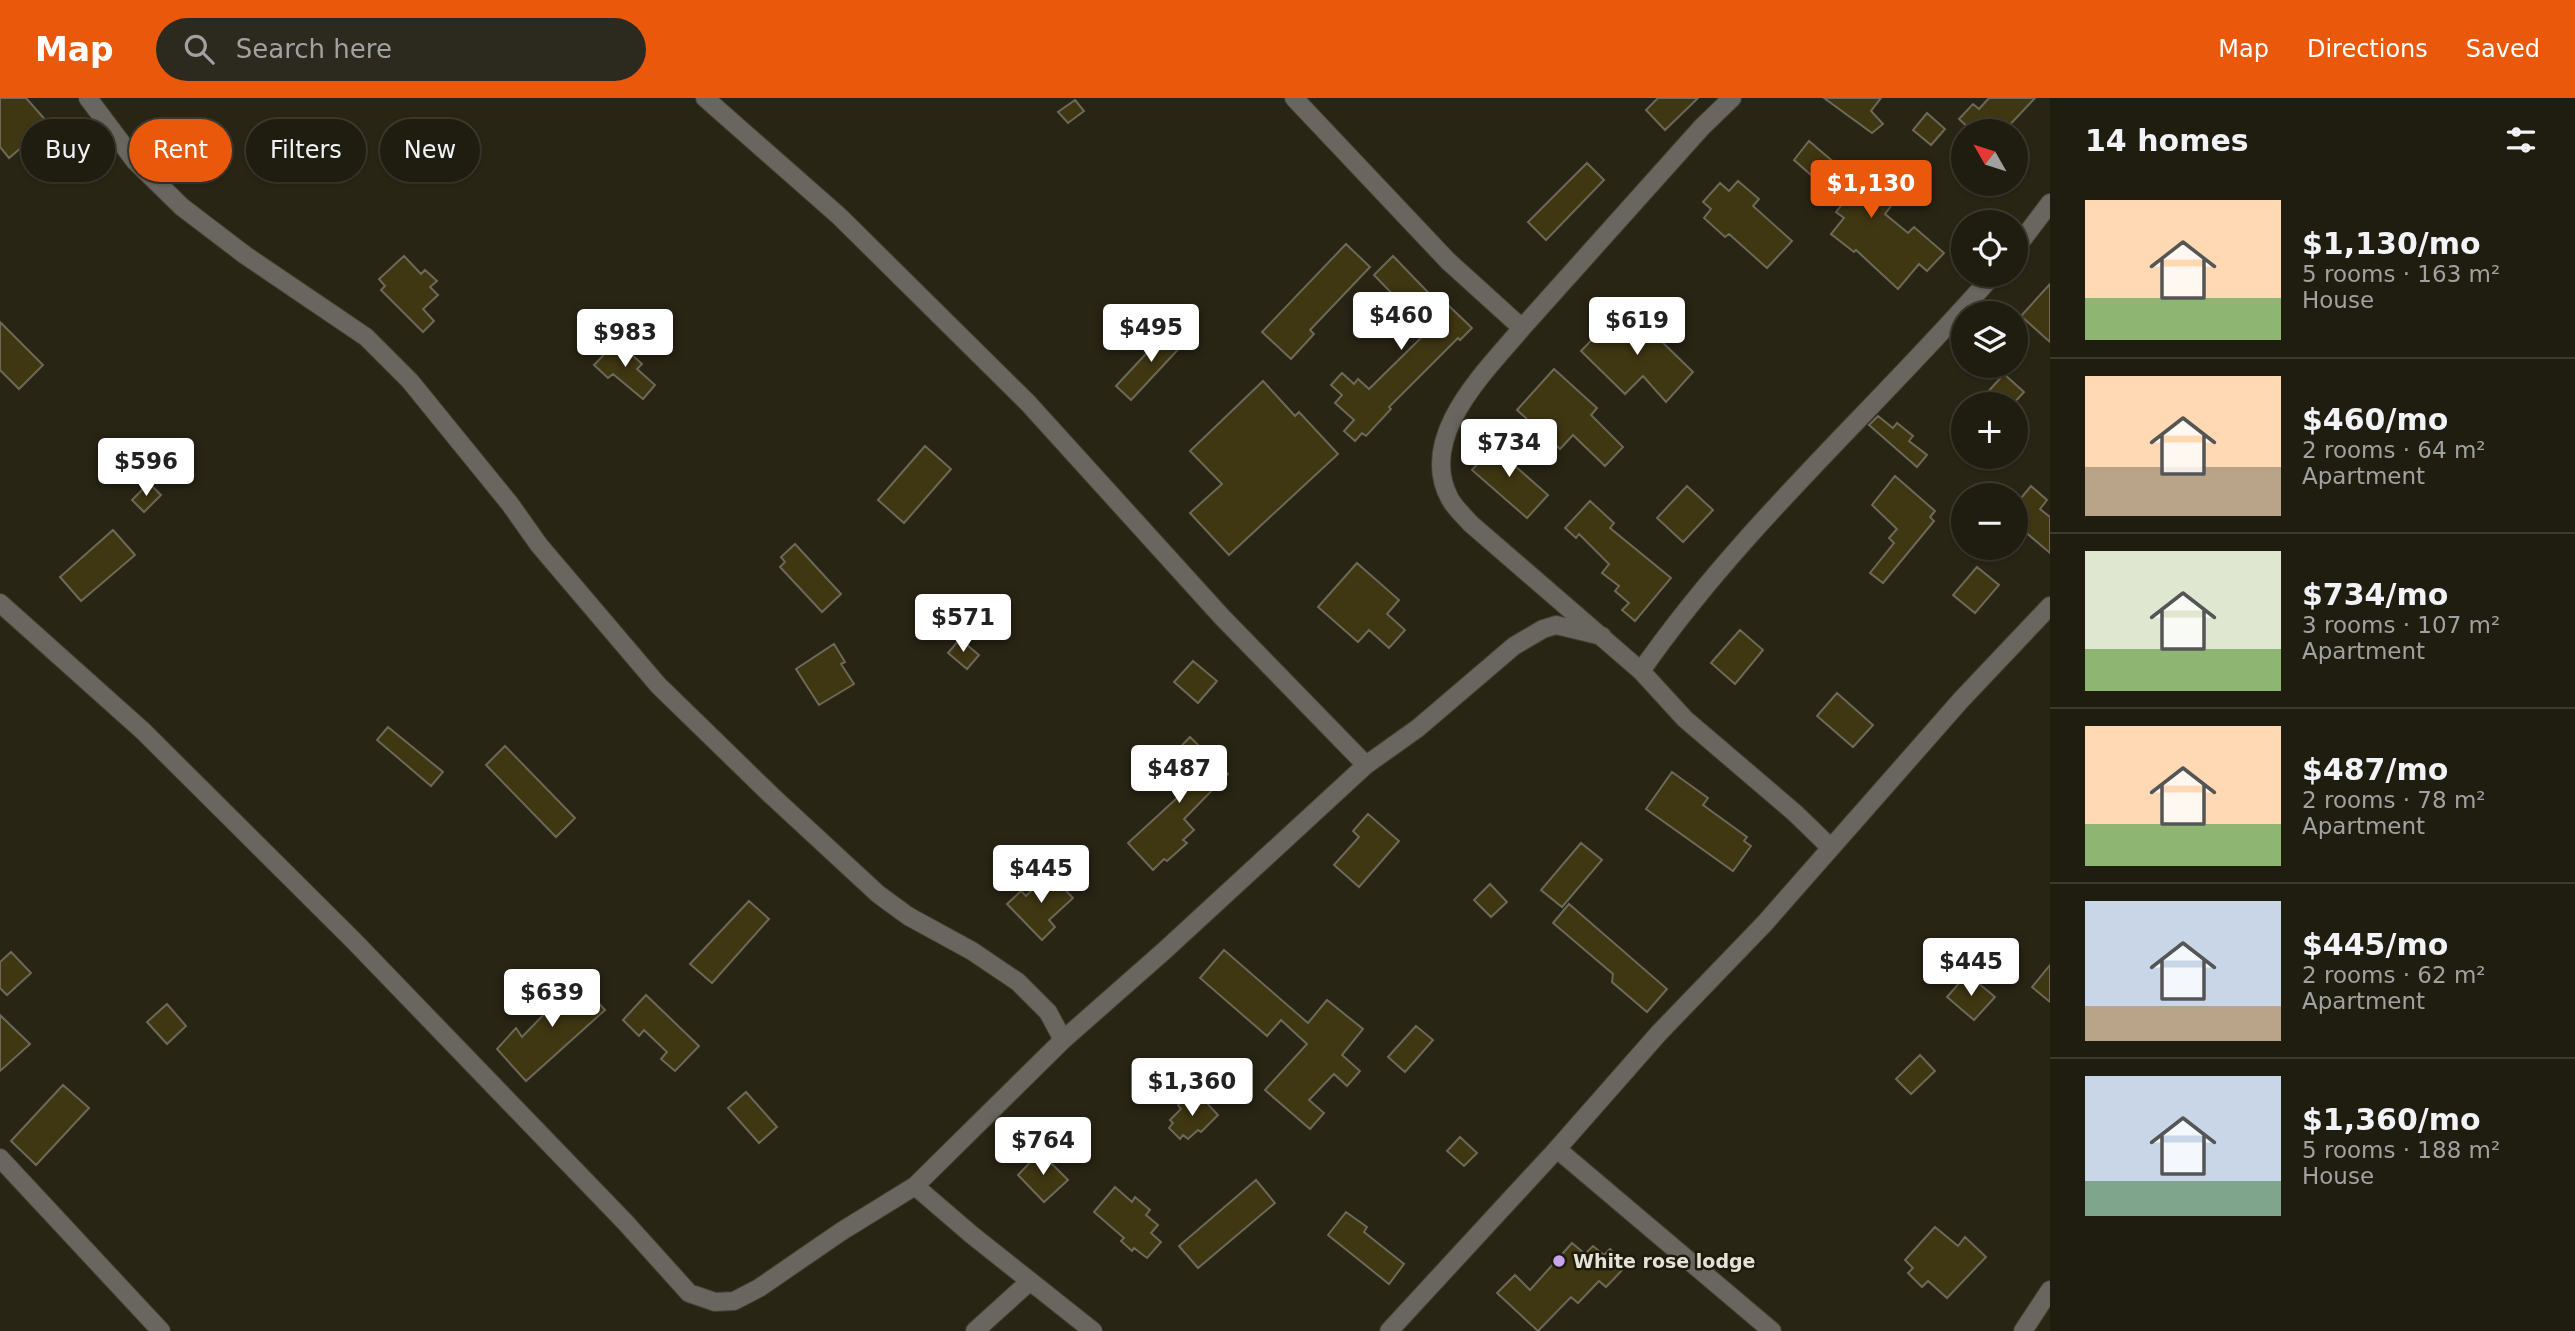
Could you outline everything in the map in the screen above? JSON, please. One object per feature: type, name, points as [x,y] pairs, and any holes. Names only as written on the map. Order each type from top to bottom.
[{"type":"street","points":[[88,98],[135,161],[182,207],[245,255],[366,337],[411,381],[510,504],[539,545],[658,685],[771,795],[878,894],[908,916],[972,951],[1017,982],[1048,1012],[1063,1040]]},
{"type":"street","points":[[705,98],[839,216],[1028,403],[1222,617],[1366,765]]},
{"type":"street","points":[[1294,98],[1448,261],[1522,328]]},
{"type":"street","points":[[1732,98],[1702,127],[1474,385],[1448,426],[1442,447],[1441,472],[1450,499],[1471,524],[1641,671],[1685,719],[1795,813],[1830,847]]},
{"type":"street","points":[[2028,232],[2050,203]]},
{"type":"street","points":[[1641,671],[1692,604],[1766,516],[1951,324],[1983,287]]},
{"type":"street","points":[[0,603],[143,731],[354,941],[625,1222],[689,1293],[715,1302],[734,1301],[759,1288],[842,1231],[915,1186],[1063,1040],[1366,765],[1418,728],[1514,646],[1543,629],[1556,625],[1602,636]]},
{"type":"street","points":[[1389,1331],[1558,1149],[1659,1033],[1765,923],[1961,700],[2050,606]]},
{"type":"street","points":[[1558,1149],[1772,1331]]},
{"type":"street","points":[[0,1158],[161,1331]]},
{"type":"street","points":[[915,1186],[1029,1282],[1093,1331]]},
{"type":"street","points":[[975,1331],[1029,1282]]},
{"type":"street","points":[[2023,1331],[2050,1290]]},
{"type":"building","points":[[0,98],[26,98],[45,119],[21,119],[21,148],[9,158],[0,147]]},
{"type":"building","points":[[1658,98],[1698,98],[1665,130],[1646,110]]},
{"type":"building","points":[[1824,98],[1881,98],[1871,111],[1883,124],[1872,133]]},
{"type":"building","points":[[1989,98],[2035,98],[2015,119],[1959,119],[1973,104],[1979,109]]},
{"type":"building","points":[[1075,100],[1084,111],[1068,123],[1058,112]]},
{"type":"building","points":[[1927,113],[1945,129],[1931,145],[1913,130]]},
{"type":"building","points":[[1809,141],[1864,188],[1876,175],[1900,194],[1885,214],[1908,233],[1914,227],[1944,253],[1927,271],[1919,264],[1898,289],[1856,250],[1854,252],[1831,234],[1844,218],[1836,212],[1843,203],[1794,160]]},
{"type":"building","points":[[1587,163],[1604,180],[1546,240],[1528,222]]},
{"type":"building","points":[[1738,181],[1759,199],[1753,206],[1792,241],[1767,268],[1729,234],[1725,237],[1704,218],[1711,209],[1703,202],[1720,183],[1729,191]]},
{"type":"building","points":[[1346,244],[1370,267],[1310,330],[1314,334],[1291,359],[1262,332]]},
{"type":"building","points":[[404,256],[421,274],[425,270],[437,281],[430,287],[438,295],[423,309],[434,321],[423,332],[381,290],[385,286],[379,279]]},
{"type":"building","points":[[1393,256],[1445,310],[1449,306],[1472,328],[1460,340],[1458,338],[1389,407],[1391,409],[1366,436],[1362,433],[1355,441],[1344,431],[1354,420],[1335,403],[1342,395],[1331,385],[1342,373],[1354,384],[1358,379],[1369,389],[1428,331],[1374,275]]},
{"type":"building","points":[[2050,284],[2050,342],[2028,322],[2028,308]]},
{"type":"building","points":[[1634,308],[1658,330],[1654,334],[1693,372],[1666,402],[1643,376],[1625,394],[1581,351],[1606,325],[1613,331]]},
{"type":"building","points":[[0,322],[43,365],[19,389],[0,370]]},
{"type":"building","points":[[1170,328],[1185,342],[1131,400],[1116,386]]},
{"type":"building","points":[[617,341],[642,364],[637,369],[655,385],[643,399],[613,374],[608,378],[594,365]]},
{"type":"building","points":[[1554,369],[1597,408],[1591,415],[1623,447],[1605,466],[1573,435],[1560,449],[1517,410]]},
{"type":"building","points":[[2000,378],[2008,378],[2024,392],[1988,392]]},
{"type":"building","points":[[1263,381],[1295,416],[1299,412],[1338,454],[1229,555],[1190,513],[1222,484],[1190,451]]},
{"type":"building","points":[[1878,416],[1893,428],[1897,423],[1913,436],[1909,441],[1927,455],[1917,467],[1869,425]]},
{"type":"building","points":[[1501,437],[1515,449],[1506,458],[1548,495],[1527,518],[1472,470]]},
{"type":"building","points":[[925,446],[951,469],[904,523],[878,500]]},
{"type":"building","points":[[1895,476],[1935,511],[1930,517],[1934,521],[1883,583],[1870,573],[1894,543],[1889,538],[1897,529],[1872,505]]},
{"type":"building","points":[[149,483],[161,495],[144,512],[132,500]]},
{"type":"building","points":[[1687,486],[1713,510],[1683,542],[1657,518]]},
{"type":"building","points":[[2031,486],[2047,500],[2040,509],[2050,517],[2050,553],[2028,534],[2028,490]]},
{"type":"building","points":[[1590,501],[1614,523],[1610,528],[1671,578],[1635,621],[1622,610],[1629,603],[1615,591],[1619,586],[1602,573],[1609,564],[1579,534],[1576,538],[1565,528]]},
{"type":"building","points":[[113,530],[135,555],[81,601],[60,577]]},
{"type":"building","points":[[795,544],[841,594],[822,612],[780,567],[785,562],[781,557]]},
{"type":"building","points":[[1357,563],[1399,600],[1387,614],[1405,630],[1389,648],[1369,630],[1358,642],[1318,607]]},
{"type":"building","points":[[1977,567],[1999,585],[1975,613],[1953,595]]},
{"type":"building","points":[[1740,630],[1763,650],[1735,684],[1711,663]]},
{"type":"building","points":[[960,639],[979,655],[967,669],[948,653]]},
{"type":"building","points":[[834,644],[845,662],[841,664],[854,684],[819,705],[796,669]]},
{"type":"building","points":[[1193,661],[1217,681],[1198,703],[1174,682]]},
{"type":"building","points":[[1837,693],[1873,725],[1853,747],[1817,716]]},
{"type":"building","points":[[388,727],[443,772],[431,786],[377,740]]},
{"type":"building","points":[[1190,737],[1228,774],[1184,819],[1194,830],[1183,840],[1187,843],[1153,870],[1128,843],[1189,787],[1164,764]]},
{"type":"building","points":[[505,746],[575,818],[556,837],[486,765]]},
{"type":"building","points":[[1672,772],[1708,798],[1703,805],[1747,837],[1744,841],[1751,846],[1733,871],[1646,809]]},
{"type":"building","points":[[1368,814],[1399,841],[1359,887],[1334,865],[1359,837],[1353,831]]},
{"type":"building","points":[[1581,843],[1602,860],[1562,907],[1541,890]]},
{"type":"building","points":[[1049,873],[1073,898],[1049,920],[1055,927],[1042,940],[1007,904],[1021,891],[1026,896]]},
{"type":"building","points":[[1490,884],[1507,902],[1491,917],[1474,900]]},
{"type":"building","points":[[749,901],[769,919],[712,983],[690,964]]},
{"type":"building","points":[[1569,904],[1667,989],[1647,1012],[1612,982],[1613,974],[1553,923]]},
{"type":"building","points":[[1224,950],[1308,1023],[1327,1000],[1363,1029],[1342,1055],[1360,1071],[1347,1086],[1334,1074],[1309,1100],[1324,1113],[1310,1129],[1265,1090],[1307,1044],[1281,1020],[1267,1036],[1200,978]]},
{"type":"building","points":[[11,952],[31,973],[7,995],[0,988],[0,962]]},
{"type":"building","points":[[2050,965],[2050,1002],[2032,987]]},
{"type":"building","points":[[572,974],[605,1010],[526,1081],[497,1049],[516,1028],[522,1037],[555,1003],[549,996]]},
{"type":"building","points":[[1971,977],[1995,997],[1974,1020],[1947,997],[1961,981],[1966,985]]},
{"type":"building","points":[[646,995],[699,1046],[675,1071],[661,1059],[667,1052],[644,1030],[639,1036],[623,1020]]},
{"type":"building","points":[[167,1004],[186,1026],[167,1044],[147,1022]]},
{"type":"building","points":[[0,1015],[30,1044],[0,1071]]},
{"type":"building","points":[[1416,1026],[1433,1040],[1405,1072],[1388,1057]]},
{"type":"building","points":[[1920,1055],[1935,1071],[1911,1094],[1896,1079]]},
{"type":"building","points":[[63,1085],[89,1108],[36,1165],[11,1141]]},
{"type":"building","points":[[746,1092],[777,1127],[759,1143],[728,1108]]},
{"type":"building","points":[[1189,1094],[1200,1104],[1205,1101],[1218,1115],[1201,1132],[1198,1130],[1188,1139],[1183,1135],[1180,1139],[1169,1128],[1173,1123],[1170,1120],[1181,1109],[1178,1105]]},
{"type":"building","points":[[1460,1137],[1477,1153],[1464,1166],[1447,1151]]},
{"type":"building","points":[[1040,1152],[1068,1180],[1044,1202],[1018,1175]]},
{"type":"building","points":[[1256,1180],[1275,1203],[1198,1268],[1179,1246]]},
{"type":"building","points":[[1115,1187],[1132,1202],[1135,1197],[1150,1210],[1146,1215],[1158,1225],[1151,1233],[1161,1242],[1147,1258],[1134,1248],[1132,1251],[1121,1241],[1124,1238],[1094,1212]]},
{"type":"building","points":[[1346,1212],[1367,1227],[1364,1232],[1404,1264],[1389,1284],[1328,1235]]},
{"type":"building","points":[[1935,1227],[1958,1246],[1965,1237],[1986,1257],[1947,1298],[1928,1281],[1922,1287],[1908,1273],[1913,1268],[1905,1260]]},
{"type":"building","points":[[1572,1243],[1585,1254],[1593,1246],[1604,1255],[1610,1249],[1627,1265],[1606,1287],[1599,1281],[1578,1303],[1571,1297],[1538,1331],[1497,1293],[1515,1275],[1530,1290]]},
{"type":"place","name":"White rose lodge","points":[[1559,1261]]}]
